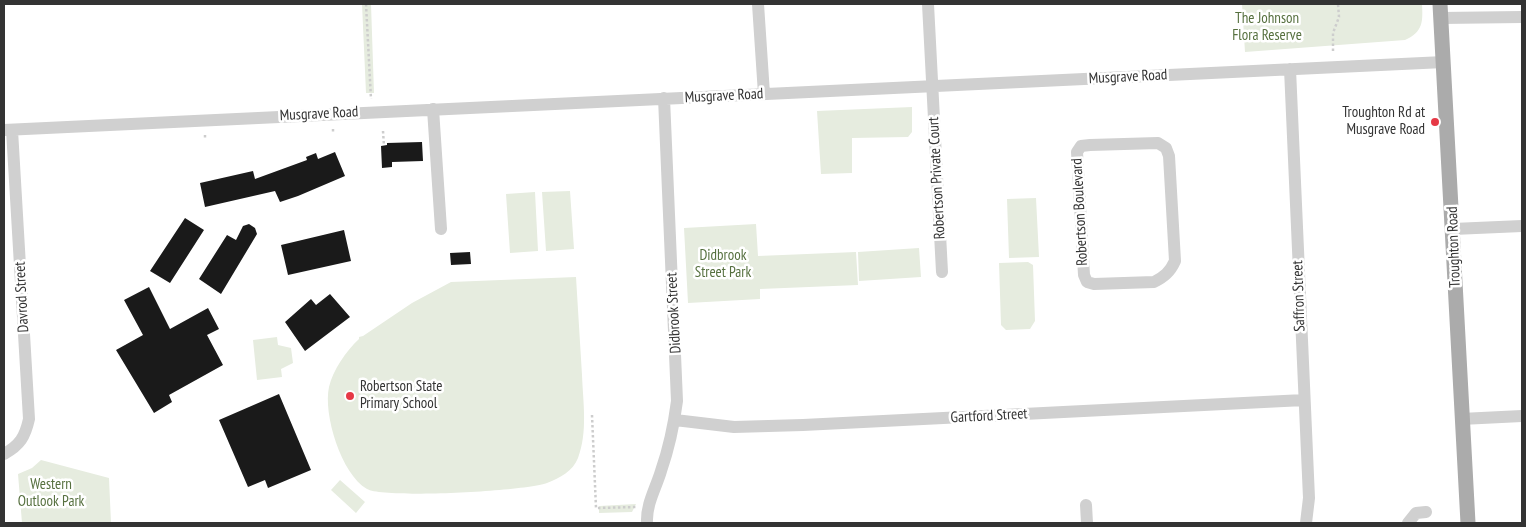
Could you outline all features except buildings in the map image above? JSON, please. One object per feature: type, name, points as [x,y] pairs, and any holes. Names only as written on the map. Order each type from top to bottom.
[{"type":"main road","name":"Troughton Road","points":[[1440,11],[1453,230],[1464,491],[1463,523]]},
{"type":"main road","name":"Troughton Road","points":[[1464,491],[1468,523]]},
{"type":"street","points":[[758,4],[764,94]]},
{"type":"street","name":"Robertson Private Court","points":[[928,4],[942,272]]},
{"type":"street","points":[[1440,11],[1522,16]]},
{"type":"street","name":"Musgrave Road","points":[[8,130],[1444,62]]},
{"type":"street","name":"Saffron Street","points":[[1290,69],[1309,498],[1306,523]]},
{"type":"street","name":"Didbrook Street","points":[[647,523],[648,506],[662,470],[675,420],[677,370],[664,98]]},
{"type":"street","points":[[434,109],[441,229]]},
{"type":"street","name":"Davrod Street","points":[[4,454],[17,447],[25,436],[29,419],[8,130]]},
{"type":"street","name":"Robertson Boulevard","points":[[1158,143],[1166,148],[1169,156],[1174,261],[1162,278],[1154,282],[1094,284],[1087,282],[1084,275],[1077,152],[1082,146],[1158,143]]},
{"type":"street","points":[[1453,230],[1522,226]]},
{"type":"street","name":"Gartford Street","points":[[675,420],[734,427],[804,426],[1304,400]]},
{"type":"street","points":[[1461,419],[1522,416]]},
{"type":"street","points":[[1086,505],[1087,523]]},
{"type":"street","points":[[1408,523],[1416,513],[1426,512]]},
{"type":"path","points":[[366,4],[371,99]]},
{"type":"path","points":[[1333,51],[1333,34],[1339,17],[1338,4]]},
{"type":"path","points":[[383,131],[384,146]]},
{"type":"path","points":[[592,415],[596,508],[648,506]]},
{"type":"green space","points":[[362,4],[371,4],[374,93],[366,93]]},
{"type":"green space","name":"The Johnson Flora Reserve","points":[[1242,4],[1422,4],[1422,21],[1419,30],[1405,40],[1245,52]]},
{"type":"green space","points":[[912,107],[912,132],[908,137],[852,138],[852,173],[821,174],[817,111]]},
{"type":"green space","points":[[570,191],[574,249],[546,251],[542,192]]},
{"type":"green space","points":[[535,192],[538,251],[510,253],[506,194]]},
{"type":"green space","points":[[1036,198],[1039,257],[1009,258],[1007,199]]},
{"type":"green space","name":"Didbrook Street Park","points":[[756,224],[758,256],[856,252],[858,285],[760,289],[760,299],[688,303],[684,228]]},
{"type":"green space","points":[[919,248],[921,277],[859,281],[858,252]]},
{"type":"green space","points":[[1028,262],[1033,265],[1035,321],[1030,329],[1006,330],[1001,325],[999,263]]},
{"type":"green space","points":[[576,277],[584,427],[578,458],[569,470],[552,481],[534,486],[426,494],[379,492],[367,489],[349,471],[336,442],[328,399],[329,387],[337,368],[359,337],[412,303],[451,282]]},
{"type":"green space","points":[[277,337],[278,345],[291,348],[293,363],[281,369],[282,377],[257,380],[253,340]]},
{"type":"green space","name":"Western Outlook Park","points":[[41,460],[109,478],[111,523],[22,523],[18,474],[32,468]]},
{"type":"green space","points":[[340,480],[365,502],[356,513],[331,490]]},
{"type":"green space","points":[[636,504],[632,512],[599,513],[599,506]]},
{"type":"place","name":"Troughton Rd at Musgrave Road","points":[[1435,122]]},
{"type":"place","name":"Robertson State Primary School","points":[[350,396]]}]
